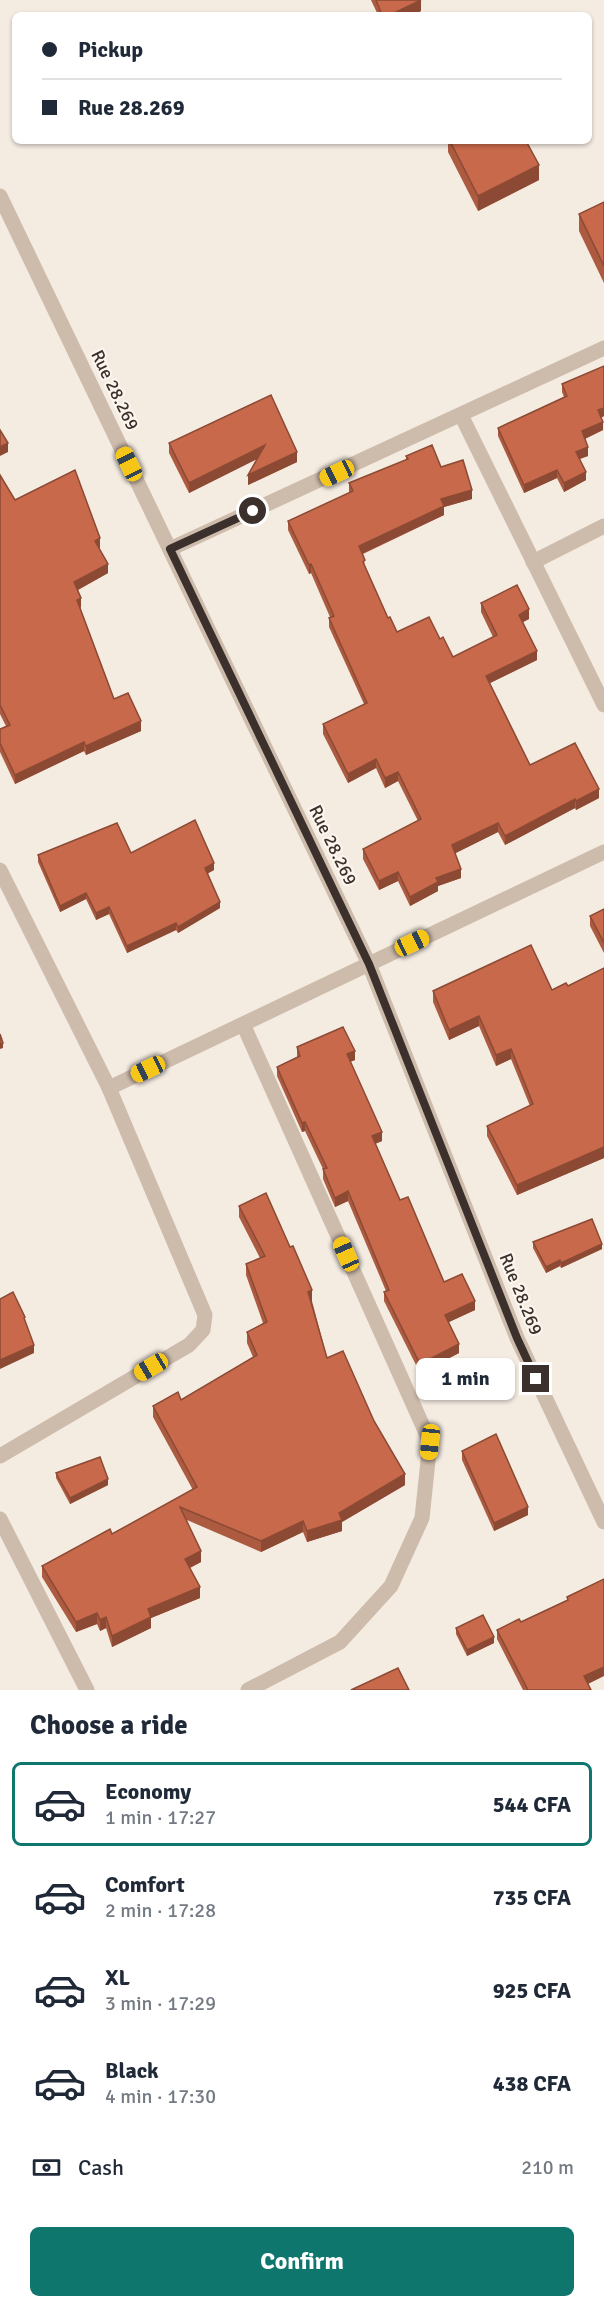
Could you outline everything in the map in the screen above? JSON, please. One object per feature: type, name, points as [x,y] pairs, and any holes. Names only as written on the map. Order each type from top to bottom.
[{"type":"street","name":"Rue 28.269","points":[[2,206],[369,964],[517,1338],[604,1522]]},
{"type":"street","points":[[170,549],[604,348]]},
{"type":"street","points":[[461,416],[604,705]]},
{"type":"street","points":[[533,562],[604,526]]},
{"type":"street","points":[[110,1088],[604,852]]},
{"type":"street","points":[[0,870],[110,1088],[205,1315],[203,1330],[189,1345],[0,1456]]},
{"type":"street","points":[[243,1024],[430,1442],[422,1518],[392,1586],[340,1642],[248,1690]]},
{"type":"street","points":[[0,1519],[87,1690]]},
{"type":"building","points":[[376,0],[421,0],[396,12],[381,12]]},
{"type":"building","points":[[452,144],[528,144],[539,165],[478,196]]},
{"type":"building","points":[[604,202],[604,266],[579,214]]},
{"type":"building","points":[[604,366],[604,408],[598,410],[603,422],[582,431],[588,447],[576,452],[586,472],[564,483],[557,470],[524,485],[498,428],[567,396],[562,384]]},
{"type":"building","points":[[271,395],[297,452],[248,475],[265,445],[189,483],[169,443]]},
{"type":"building","points":[[0,430],[8,443],[0,447]]},
{"type":"building","points":[[432,445],[441,467],[463,460],[472,490],[441,499],[444,506],[359,546],[365,560],[363,562],[388,618],[390,617],[397,632],[429,617],[440,639],[443,637],[453,657],[497,635],[481,603],[517,585],[529,609],[519,615],[537,651],[486,676],[530,765],[575,743],[599,789],[505,836],[498,823],[452,845],[461,869],[436,878],[438,882],[410,897],[398,872],[379,881],[363,849],[421,819],[398,772],[385,778],[376,759],[348,774],[323,724],[367,703],[329,618],[334,616],[311,564],[309,565],[288,521],[353,491],[349,483],[408,459],[406,456]]},
{"type":"building","points":[[75,470],[100,538],[95,541],[108,564],[74,582],[81,598],[77,600],[114,699],[128,693],[141,721],[86,746],[84,742],[15,775],[0,743],[0,729],[10,725],[0,705],[0,475],[15,500]]},
{"type":"building","points":[[195,820],[214,863],[205,868],[220,902],[178,927],[176,923],[127,946],[109,907],[96,913],[86,893],[60,906],[38,855],[117,823],[131,853]]},
{"type":"building","points":[[604,909],[604,943],[590,916]]},
{"type":"building","points":[[531,945],[552,990],[566,983],[568,986],[604,968],[604,1147],[517,1185],[487,1126],[533,1104],[511,1049],[496,1055],[479,1016],[449,1030],[433,991]]},
{"type":"building","points":[[343,1027],[355,1051],[347,1054],[382,1132],[372,1136],[400,1200],[408,1197],[444,1282],[462,1274],[475,1301],[445,1315],[459,1344],[420,1364],[384,1292],[389,1290],[348,1191],[335,1198],[323,1169],[327,1168],[305,1122],[302,1123],[277,1067],[300,1056],[297,1047]]},
{"type":"building","points":[[266,1193],[312,1290],[308,1292],[327,1358],[343,1351],[374,1421],[405,1474],[339,1513],[342,1520],[307,1531],[303,1521],[261,1541],[180,1507],[201,1551],[185,1559],[200,1587],[148,1609],[151,1617],[112,1636],[106,1617],[100,1620],[97,1613],[76,1622],[42,1566],[110,1529],[112,1534],[197,1487],[153,1406],[178,1392],[181,1400],[257,1355],[247,1332],[267,1322],[246,1264],[265,1256],[239,1206]]},
{"type":"building","points":[[592,1219],[602,1244],[561,1263],[560,1260],[546,1267],[533,1242]]},
{"type":"building","points":[[13,1292],[25,1317],[34,1345],[0,1360],[0,1299]]},
{"type":"building","points":[[496,1434],[528,1507],[494,1523],[462,1451]]},
{"type":"building","points":[[100,1457],[108,1479],[70,1498],[56,1473]]},
{"type":"building","points":[[604,1579],[604,1667],[584,1676],[591,1690],[528,1690],[497,1630],[519,1619],[521,1622],[568,1600],[567,1597]]},
{"type":"building","points":[[483,1615],[494,1637],[467,1650],[456,1628]]},
{"type":"building","points":[[398,1668],[409,1690],[351,1690]]},
{"type":"route","points":[[253,511],[170,549],[369,964],[517,1338],[536,1379]]}]
